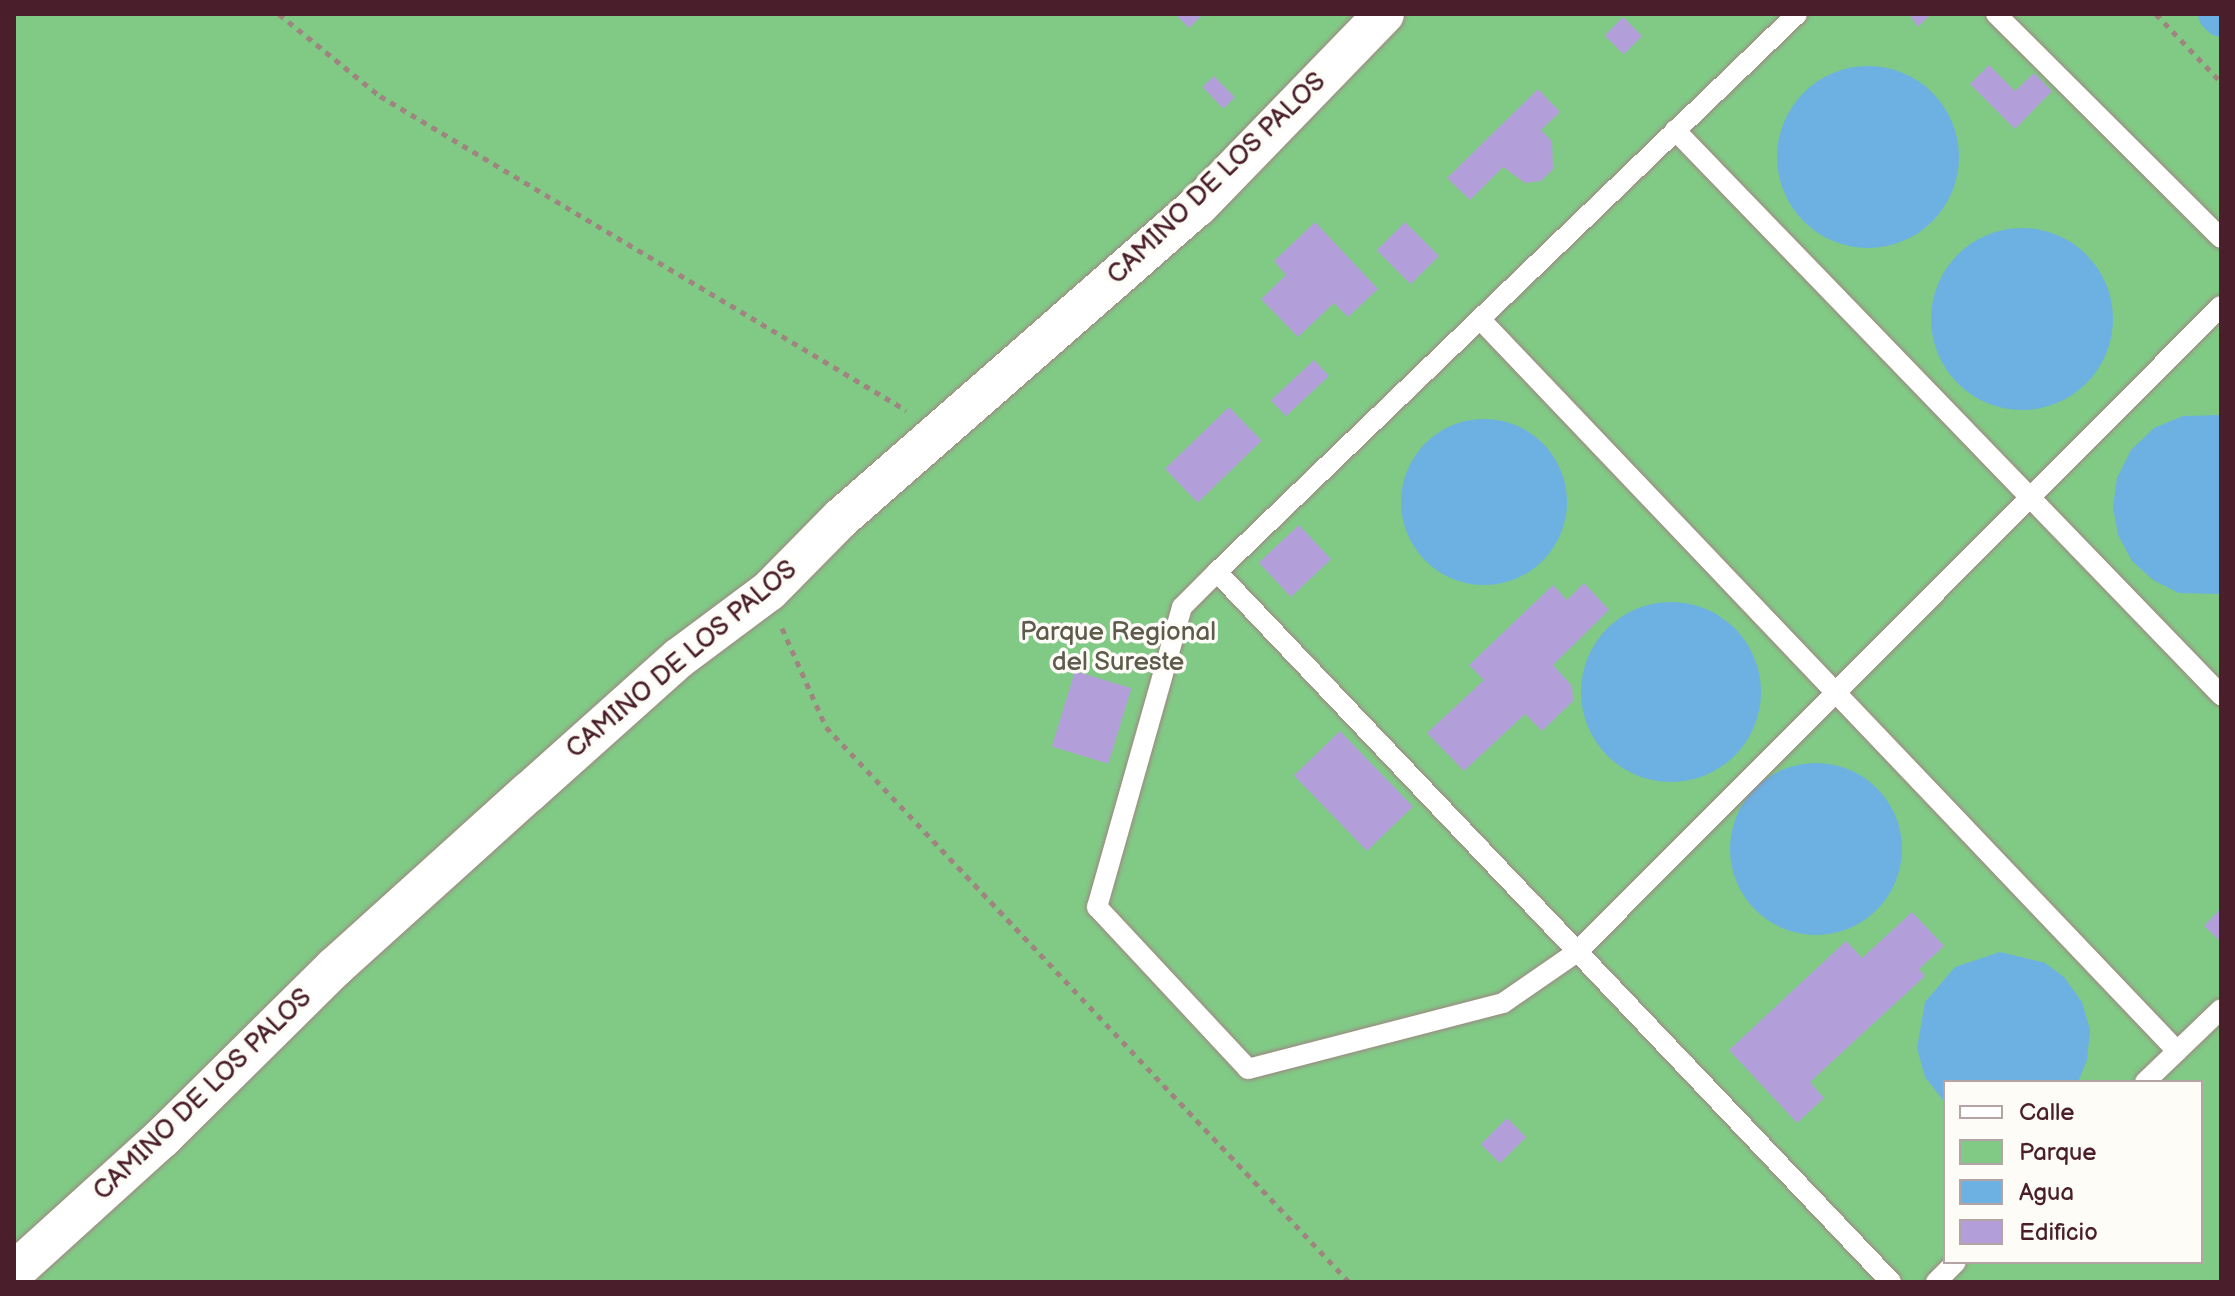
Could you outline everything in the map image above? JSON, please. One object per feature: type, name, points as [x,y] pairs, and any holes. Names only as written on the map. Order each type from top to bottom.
[{"type":"street","name":"CAMINO DE LOS PALOS","points":[[14,1272],[529,792],[679,658],[769,591],[939,430],[1198,206],[1384,14]]},
{"type":"lane","points":[[1797,14],[1182,607],[1097,907],[1248,1069],[1503,1003],[1577,952],[2221,306]]},
{"type":"lane","points":[[1996,14],[2221,238]]},
{"type":"lane","points":[[1675,130],[2221,695]]},
{"type":"lane","points":[[1480,319],[2177,1051]]},
{"type":"lane","points":[[1217,572],[1891,1282]]},
{"type":"lane","points":[[2147,1080],[2221,1009]]},
{"type":"lane","points":[[1936,1282],[1954,1264]]},
{"type":"path","points":[[279,14],[380,96],[939,430]]},
{"type":"path","points":[[2156,14],[2221,82]]},
{"type":"path","points":[[769,591],[795,664],[826,727],[1349,1282]]},
{"type":"green space","name":"Parque Regional del Sureste","points":[[14,14],[2221,14],[2221,1282],[14,1282]]},
{"type":"water","points":[[1868,66],[1903,73],[1933,92],[1952,122],[1959,157],[1952,192],[1933,222],[1903,241],[1868,248],[1833,241],[1803,222],[1784,192],[1777,157],[1784,122],[1803,92],[1833,73]]},
{"type":"water","points":[[2022,228],[2057,235],[2087,254],[2106,284],[2113,319],[2106,354],[2087,384],[2057,403],[2022,410],[1987,403],[1957,384],[1938,354],[1931,319],[1938,284],[1957,254],[1987,235]]},
{"type":"water","points":[[2221,415],[2221,594],[2179,593],[2153,580],[2132,561],[2118,535],[2113,507],[2117,478],[2131,450],[2154,428],[2183,416]]},
{"type":"water","points":[[1484,419],[1516,425],[1543,443],[1561,470],[1567,502],[1561,534],[1543,561],[1516,579],[1484,585],[1452,579],[1425,561],[1407,534],[1401,502],[1407,470],[1425,443],[1452,425]]},
{"type":"water","points":[[1671,602],[1705,609],[1735,628],[1754,658],[1761,692],[1754,726],[1735,756],[1705,775],[1671,782],[1637,775],[1607,756],[1588,726],[1581,692],[1588,658],[1607,628],[1637,609]]},
{"type":"water","points":[[1816,763],[1849,769],[1877,788],[1896,816],[1902,849],[1896,882],[1877,910],[1849,929],[1816,935],[1783,929],[1755,910],[1736,882],[1730,849],[1736,816],[1755,788],[1783,769]]},
{"type":"water","points":[[2000,952],[2045,963],[2064,977],[2082,1002],[2090,1030],[2087,1060],[2079,1080],[1943,1080],[1943,1100],[1925,1077],[1917,1048],[1925,1002],[1955,967]]},
{"type":"building","points":[[1175,14],[1203,14],[1189,28]]},
{"type":"building","points":[[1909,14],[1931,14],[1918,27]]},
{"type":"building","points":[[1623,17],[1642,36],[1624,54],[1605,35]]},
{"type":"building","points":[[1989,65],[2015,91],[2034,73],[2052,91],[2015,129],[1970,84]]},
{"type":"building","points":[[1214,76],[1235,98],[1223,109],[1202,87]]},
{"type":"building","points":[[1538,89],[1560,112],[1541,130],[1552,141],[1553,169],[1541,181],[1525,183],[1503,167],[1470,200],[1447,178]]},
{"type":"building","points":[[1315,222],[1378,289],[1348,317],[1334,303],[1298,337],[1261,299],[1286,275],[1274,261]]},
{"type":"building","points":[[1405,222],[1439,256],[1411,284],[1377,250]]},
{"type":"building","points":[[1314,360],[1329,376],[1286,416],[1271,400]]},
{"type":"building","points":[[1229,407],[1262,441],[1198,503],[1165,469]]},
{"type":"building","points":[[1299,525],[1331,559],[1291,597],[1259,563]]},
{"type":"building","points":[[1584,583],[1609,610],[1553,665],[1572,686],[1573,701],[1542,731],[1525,714],[1464,771],[1427,733],[1484,680],[1469,665],[1553,585],[1567,600]]},
{"type":"building","points":[[1075,671],[1131,688],[1108,764],[1052,747]]},
{"type":"building","points":[[1340,731],[1413,807],[1367,851],[1294,775]]},
{"type":"building","points":[[2221,908],[2221,942],[2204,926]]},
{"type":"building","points":[[1912,912],[1944,946],[1919,969],[1925,976],[1810,1082],[1824,1098],[1797,1123],[1729,1050],[1846,941],[1862,958]]},
{"type":"building","points":[[1507,1118],[1526,1137],[1500,1163],[1481,1144]]},
{"type":"waterway","points":[[2216,14],[2221,19]]}]
